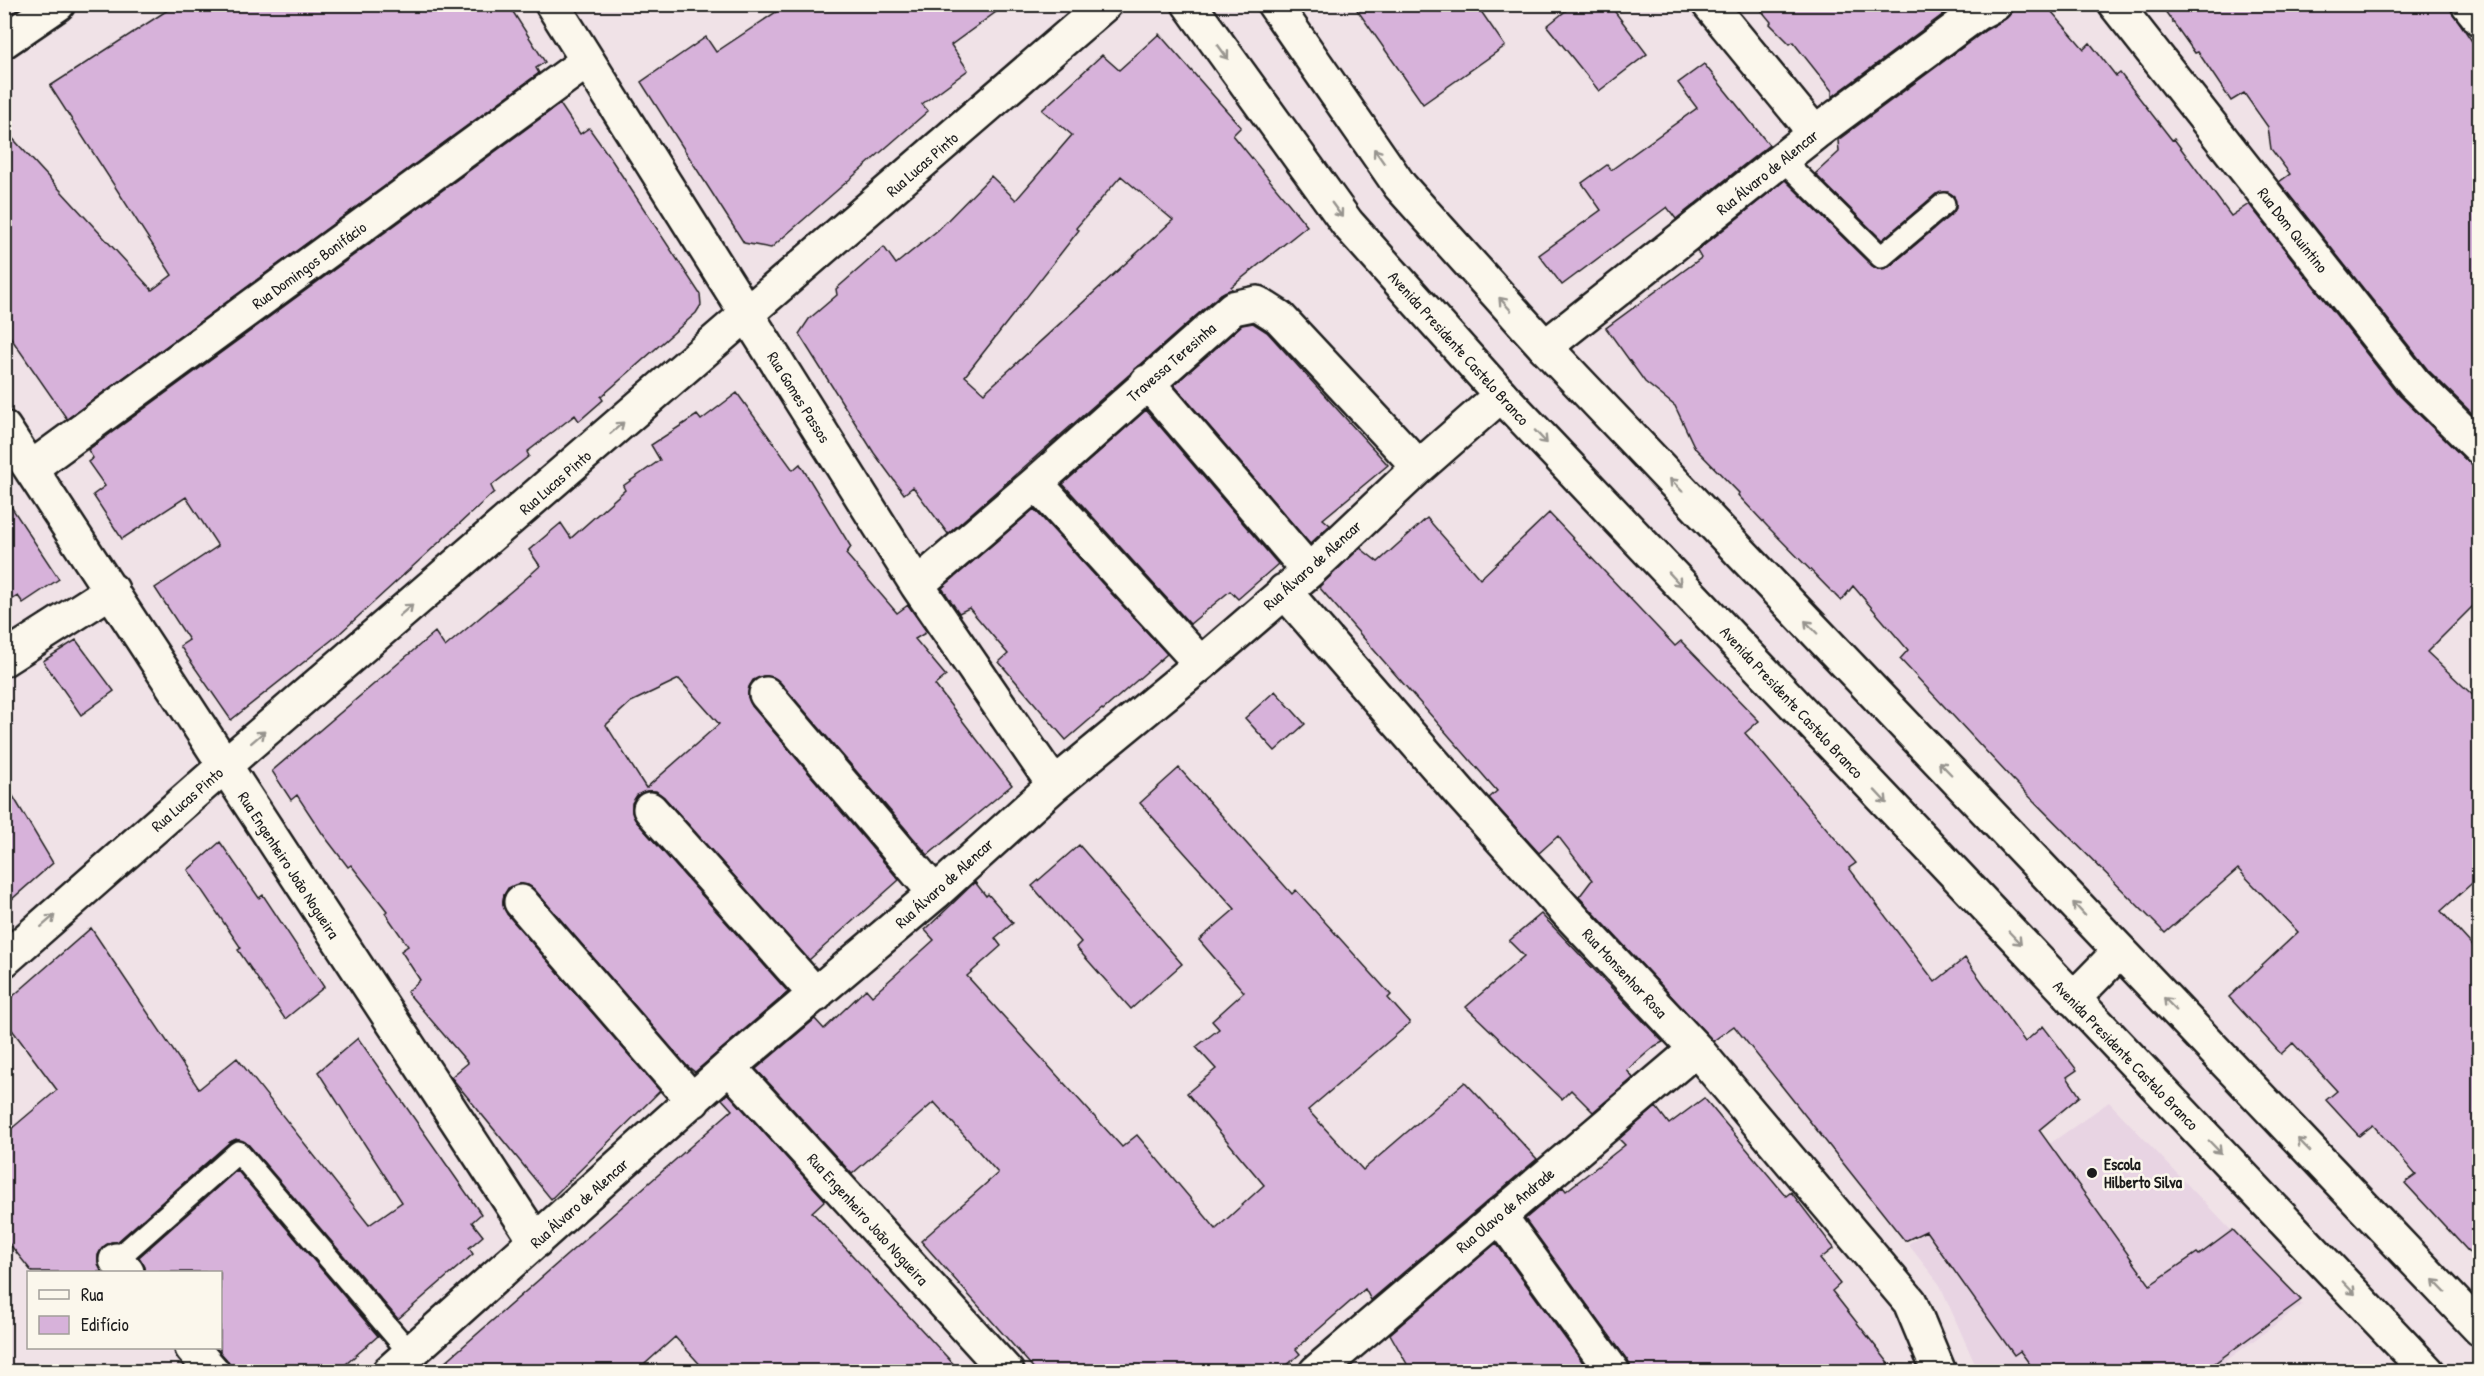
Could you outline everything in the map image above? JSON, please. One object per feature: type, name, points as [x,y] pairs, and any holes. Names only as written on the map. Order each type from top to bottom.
[{"type":"street","points":[[4,41],[58,4]]},
{"type":"street","name":"Rua Gomes Passos","points":[[552,4],[917,585],[1054,785]]},
{"type":"street","name":"Rua Lucas Pinto","points":[[4,960],[224,766],[1105,4]]},
{"type":"street","name":"Avenida Presidente Castelo Branco","points":[[1189,4],[1347,223],[1501,395],[2428,1371]]},
{"type":"street","points":[[1274,4],[1400,186],[1545,347],[2480,1329]]},
{"type":"street","points":[[1709,4],[1815,133]]},
{"type":"street","name":"Rua Álvaro de Alencar","points":[[1545,347],[1815,133],[1976,14],[1995,4]]},
{"type":"street","name":"Rua Dom Quintino","points":[[2115,4],[2414,383],[2480,448]]},
{"type":"street","points":[[2468,4],[2480,19]]},
{"type":"street","name":"Rua Domingos Bonifácio","points":[[31,468],[588,61]]},
{"type":"street","name":"Travessa Teresinha","points":[[917,585],[1233,308],[1257,303],[1279,317],[1419,467]]},
{"type":"street","name":"Rua Monsenhor Rosa","points":[[1147,382],[1297,581],[1483,818],[1696,1049],[1910,1302],[1940,1371]]},
{"type":"street","name":"Rua Álvaro de Alencar","points":[[399,1362],[729,1067],[935,893],[1054,785],[1201,664],[1297,581],[1419,467],[1501,395]]},
{"type":"street","name":"Rua Engenheiro João Nogueira","points":[[4,428],[536,1241]]},
{"type":"street","points":[[1036,483],[1201,664]]},
{"type":"street","points":[[4,659],[112,590]]},
{"type":"street","points":[[766,694],[935,893]]},
{"type":"street","points":[[650,809],[816,995]]},
{"type":"street","points":[[521,902],[693,1101]]},
{"type":"street","points":[[2073,999],[2119,952]]},
{"type":"street","name":"Rua Olavo de Andrade","points":[[1316,1371],[1696,1049]]},
{"type":"street","name":"Rua Engenheiro João Nogueira","points":[[729,1067],[1007,1371]]},
{"type":"street","points":[[1499,1215],[1613,1371]]},
{"type":"street","points":[[194,1349],[213,1371]]},
{"type":"lane","points":[[1783,160],[1881,256],[1944,204]]},
{"type":"lane","points":[[122,1266],[238,1152],[399,1362]]},
{"type":"shaded area","name":"Escola Hilberto Silva","points":[[2109,1102],[2302,1305],[2212,1371],[1978,1371],[1940,1285],[1908,1244]]},
{"type":"building","points":[[177,4],[508,4],[545,62],[536,68],[539,73],[67,419],[4,328],[4,129],[152,290],[172,275],[50,86]]},
{"type":"building","points":[[788,4],[1007,4],[951,45],[968,70],[922,104],[928,111],[771,248],[744,243],[641,82],[706,37],[716,52]]},
{"type":"building","points":[[1353,4],[1476,4],[1505,46],[1423,104]]},
{"type":"building","points":[[1574,4],[1609,4],[1647,54],[1599,91],[1547,26]]},
{"type":"building","points":[[1756,4],[1957,4],[1832,97],[1832,91],[1793,42],[1790,44],[1770,24],[1771,22]]},
{"type":"building","points":[[2014,4],[2045,4],[2084,49],[2090,43],[2116,76],[2120,73],[2172,140],[2174,139],[2231,216],[2249,204],[2399,395],[2467,461],[2480,466],[2480,599],[2427,652],[2480,702],[2480,876],[2441,911],[2480,954],[2480,1264],[2405,1183],[2416,1175],[2373,1125],[2359,1136],[2326,1100],[2337,1091],[2293,1043],[2281,1054],[2229,997],[2298,932],[2238,869],[2165,933],[2012,779],[1900,659],[1908,650],[1853,586],[1841,601],[1738,495],[1739,493],[1695,448],[1675,406],[1645,382],[1606,328],[1701,258],[1697,251],[1785,180],[1872,266],[1878,269],[1889,267],[1953,213],[1956,208],[1954,196],[1948,192],[1936,194],[1882,240],[1815,174],[1839,152],[1838,140],[1986,30],[2004,20],[2011,13]]},
{"type":"building","points":[[2160,4],[2447,4],[2480,53],[2480,421],[2428,370],[2279,182],[2290,174],[2271,149],[2268,127],[2244,93],[2231,101],[2198,52],[2195,53]]},
{"type":"building","points":[[1159,34],[1241,127],[1233,135],[1307,226],[1231,287],[1232,289],[1221,294],[948,534],[913,487],[904,494],[874,453],[799,334],[809,319],[837,295],[836,289],[884,247],[896,264],[938,230],[991,176],[1016,200],[1072,135],[1042,110],[1102,55],[1119,70]],"holes":[[[1121,176],[1173,220],[984,393],[965,376],[1079,230],[1076,228]]]},
{"type":"building","points":[[1704,64],[1769,145],[1676,219],[1667,207],[1562,285],[1539,255],[1601,210],[1582,183],[1607,165],[1611,170],[1697,108],[1678,83]]},
{"type":"building","points":[[560,104],[580,134],[589,128],[611,159],[700,294],[701,305],[696,313],[601,397],[603,400],[579,421],[575,415],[527,452],[529,456],[491,486],[494,492],[338,635],[231,720],[180,646],[189,640],[155,588],[218,546],[186,497],[122,539],[93,495],[105,486],[88,462],[93,458],[88,450]]},
{"type":"building","points":[[1253,323],[1267,332],[1388,465],[1323,519],[1330,525],[1310,544],[1174,385],[1242,325]]},
{"type":"building","points":[[737,393],[793,470],[800,464],[851,547],[846,554],[897,613],[908,605],[927,632],[915,639],[946,676],[935,685],[1012,785],[928,855],[780,682],[773,677],[763,676],[753,680],[749,687],[748,697],[752,706],[899,880],[809,960],[664,797],[656,791],[647,791],[637,795],[632,803],[632,812],[636,821],[788,992],[695,1072],[686,1065],[535,890],[528,885],[518,884],[508,888],[504,895],[503,905],[507,914],[660,1091],[551,1199],[451,1077],[468,1063],[407,992],[420,980],[401,951],[408,946],[385,913],[387,911],[351,865],[348,867],[297,795],[291,800],[272,771],[435,632],[445,647],[540,566],[529,550],[561,523],[571,538],[625,490],[623,486],[660,460],[651,445],[697,415],[701,420]],"holes":[[[679,679],[719,724],[646,788],[606,725],[631,702]]]},
{"type":"building","points":[[1146,410],[1278,564],[1238,599],[1230,591],[1190,624],[1063,484]]},
{"type":"building","points":[[4,496],[59,579],[23,603],[18,596],[4,604]]},
{"type":"building","points":[[1034,509],[1167,654],[1066,740],[999,662],[1008,654],[969,608],[959,613],[942,588]]},
{"type":"building","points":[[1549,513],[1675,646],[1681,641],[1759,721],[1745,733],[1856,863],[1849,868],[1935,982],[1965,958],[2025,1042],[2043,1026],[2077,1070],[2067,1077],[2080,1096],[2039,1130],[2150,1285],[2197,1253],[2199,1255],[2233,1230],[2301,1300],[2204,1371],[2035,1371],[2020,1351],[2014,1355],[1926,1231],[1905,1241],[1734,1026],[1713,1041],[1579,897],[1592,880],[1558,836],[1539,853],[1489,798],[1497,791],[1319,587],[1360,548],[1378,562],[1427,518],[1480,579]]},
{"type":"building","points":[[76,640],[114,691],[81,715],[43,661]]},
{"type":"building","points":[[1275,691],[1305,724],[1275,751],[1245,718]]},
{"type":"building","points":[[1179,768],[1292,894],[1296,890],[1391,995],[1388,998],[1410,1023],[1308,1110],[1363,1170],[1465,1082],[1537,1159],[1371,1300],[1365,1289],[1296,1349],[1300,1354],[1280,1371],[1036,1371],[921,1241],[998,1173],[934,1102],[852,1174],[756,1069],[815,1019],[824,1029],[866,989],[872,996],[934,940],[925,930],[975,882],[1013,923],[995,938],[1001,946],[967,976],[1122,1147],[1137,1135],[1216,1229],[1264,1185],[1187,1093],[1216,1069],[1196,1047],[1219,1029],[1212,1021],[1244,992],[1199,940],[1235,909],[1140,803]]},
{"type":"building","points":[[4,781],[53,863],[4,906]]},
{"type":"building","points":[[220,842],[259,898],[263,895],[324,987],[285,1019],[238,950],[241,948],[188,870]]},
{"type":"building","points":[[1079,845],[1182,964],[1131,1009],[1076,947],[1081,942],[1032,886]]},
{"type":"building","points":[[1541,914],[1663,1042],[1627,1070],[1633,1078],[1593,1112],[1571,1090],[1562,1099],[1466,1007],[1524,956],[1509,941]]},
{"type":"building","points":[[91,928],[199,1089],[237,1058],[369,1225],[402,1202],[318,1072],[358,1038],[481,1214],[472,1222],[483,1236],[469,1248],[473,1254],[398,1319],[248,1144],[236,1139],[117,1242],[111,1242],[103,1247],[98,1255],[102,1271],[31,1271],[4,1237],[4,1135],[57,1090],[4,1019],[4,1004]]},
{"type":"building","points":[[728,1093],[825,1200],[812,1212],[960,1371],[706,1371],[675,1337],[637,1371],[435,1371],[732,1110],[722,1099]]},
{"type":"building","points":[[1704,1098],[1786,1196],[1791,1192],[1834,1248],[1820,1259],[1840,1284],[1832,1291],[1895,1371],[1631,1371],[1628,1361],[1525,1219],[1563,1187],[1566,1191],[1625,1145],[1619,1139],[1656,1107],[1669,1124]]},
{"type":"building","points":[[237,1170],[378,1336],[338,1371],[231,1371],[227,1360],[220,1352],[222,1349],[222,1271],[145,1271],[139,1257]]},
{"type":"building","points":[[1496,1243],[1589,1371],[1411,1371],[1390,1334]]},
{"type":"place","name":"Escola Hilberto Silva","points":[[2092,1173]]}]
